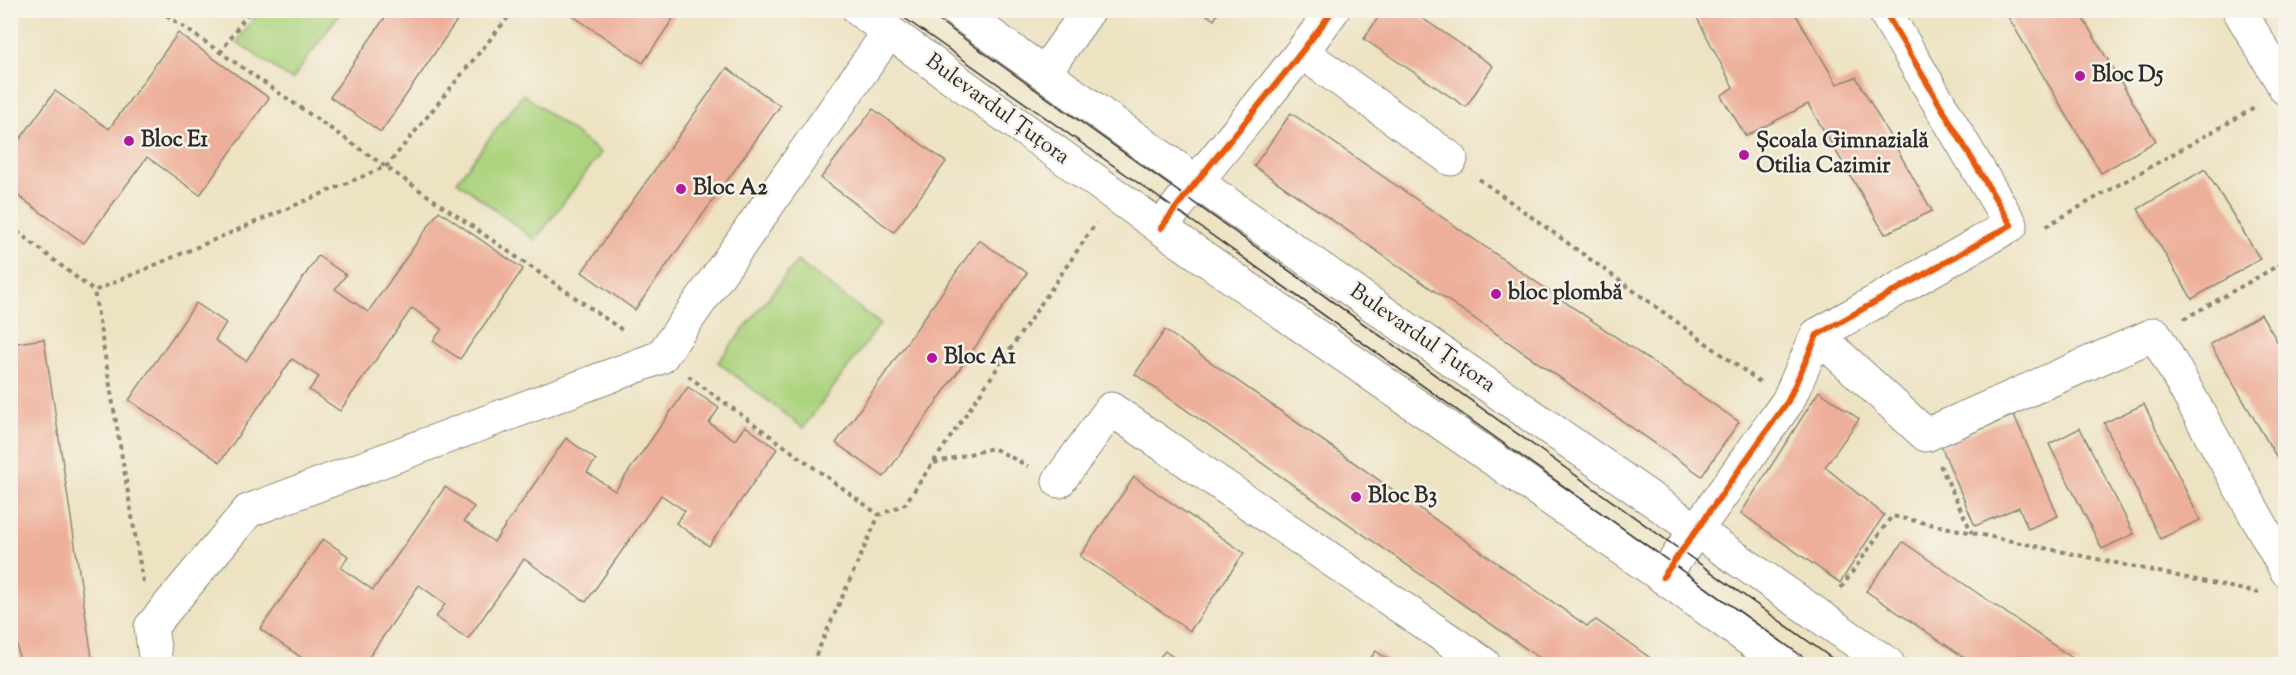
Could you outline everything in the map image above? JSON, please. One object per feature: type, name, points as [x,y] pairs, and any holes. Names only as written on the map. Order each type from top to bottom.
[{"type":"main road","name":"Bulevardul Țuțora","points":[[859,10],[1161,228],[1663,578],[1775,662]]},
{"type":"main road","name":"Bulevardul Țuțora","points":[[956,10],[1196,181],[1888,664]]},
{"type":"main road","points":[[1044,73],[1089,10]]},
{"type":"main road","points":[[1161,228],[1196,181],[1303,53],[1333,10]]},
{"type":"main road","points":[[1663,578],[1788,401],[1817,335],[2011,225],[1884,10]]},
{"type":"main road","points":[[2239,10],[2275,95]]},
{"type":"main road","points":[[156,664],[151,627],[248,511],[661,357],[889,32]]},
{"type":"main road","points":[[1303,53],[1451,159]]},
{"type":"main road","points":[[1817,335],[1926,435],[2155,334],[2286,570]]},
{"type":"main road","points":[[1059,481],[1111,409],[1484,664]]},
{"type":"path","points":[[159,10],[661,357],[879,515]]},
{"type":"path","points":[[220,53],[250,10]]},
{"type":"path","points":[[94,291],[387,166],[514,10]]},
{"type":"path","points":[[2011,225],[2038,230],[2275,95]]},
{"type":"path","points":[[1451,159],[1788,401]]},
{"type":"path","points":[[812,664],[879,515],[905,504],[1115,195]]},
{"type":"path","points":[[10,226],[94,291],[151,627]]},
{"type":"path","points":[[2218,300],[2286,261]]},
{"type":"path","points":[[1926,435],[1972,533]]},
{"type":"path","points":[[934,463],[993,448],[1059,481]]},
{"type":"path","points":[[1820,618],[1892,516],[2262,594]]},
{"type":"green space","points":[[259,11],[341,11],[292,80],[237,42]]},
{"type":"green space","points":[[523,94],[601,153],[535,240],[457,181]]},
{"type":"green space","points":[[797,261],[880,324],[803,428],[718,362]]},
{"type":"building","points":[[390,10],[464,10],[381,132],[330,97]]},
{"type":"building","points":[[572,10],[679,10],[643,63],[570,14]]},
{"type":"building","points":[[1200,10],[1220,10],[1214,20]]},
{"type":"building","points":[[1383,10],[1410,10],[1493,66],[1466,107],[1364,39]]},
{"type":"building","points":[[1693,10],[1793,10],[1837,84],[1856,77],[1932,211],[1885,234],[1808,104],[1746,136],[1721,96],[1733,87]]},
{"type":"building","name":"Bloc D5","points":[[2004,10],[2078,10],[2156,141],[2101,173]]},
{"type":"building","name":"Bloc E1","points":[[178,33],[269,98],[200,195],[147,157],[84,243],[10,190],[10,153],[55,91],[109,129]]},
{"type":"building","name":"Bloc A2","points":[[727,68],[780,106],[635,310],[582,272]]},
{"type":"building","points":[[873,109],[946,162],[894,232],[821,178]]},
{"type":"building","name":"bloc plombă","points":[[1291,113],[1739,422],[1702,476],[1254,166]]},
{"type":"building","points":[[2205,169],[2260,259],[2192,299],[2138,209]]},
{"type":"building","points":[[439,211],[523,269],[460,359],[433,341],[442,329],[412,308],[340,411],[309,390],[319,377],[292,359],[220,462],[129,400],[196,303],[226,323],[215,340],[246,361],[318,256],[346,275],[335,289],[368,312]]},
{"type":"building","name":"Bloc A1","points":[[979,240],[1027,273],[884,477],[836,443]]},
{"type":"building","points":[[2261,314],[2286,356],[2286,473],[2210,344]]},
{"type":"building","name":"Bloc B3","points":[[1165,330],[1587,626],[1596,620],[1659,664],[1565,664],[1562,662],[1548,664],[1135,374]]},
{"type":"building","points":[[44,339],[93,664],[20,664],[10,600],[10,344]]},
{"type":"building","points":[[688,387],[719,408],[709,423],[735,440],[745,426],[777,449],[709,546],[676,523],[685,511],[661,495],[586,602],[524,559],[468,639],[436,617],[445,604],[419,585],[364,664],[311,664],[260,629],[323,539],[348,556],[341,568],[373,590],[445,487],[474,507],[464,521],[494,542],[566,438],[596,460],[587,472],[615,491]]},
{"type":"building","points":[[1819,391],[1859,419],[1825,467],[1884,515],[1840,583],[1741,513]]},
{"type":"building","points":[[2144,404],[2200,520],[2160,539],[2104,423]]},
{"type":"building","points":[[2014,415],[2058,516],[2028,529],[2019,507],[1975,526],[1941,446]]},
{"type":"building","points":[[2080,428],[2134,534],[2102,549],[2049,444]]},
{"type":"building","points":[[1134,477],[1244,553],[1190,631],[1080,556]]},
{"type":"building","points":[[1903,542],[2081,664],[1974,664],[1866,591]]},
{"type":"building","points":[[1165,651],[1183,664],[1154,664]]},
{"type":"building","points":[[1376,651],[1394,664],[1366,664]]},
{"type":"tram line","points":[[893,10],[1813,664]]},
{"type":"tram line","points":[[924,10],[1840,664]]},
{"type":"cycle path","points":[[1161,228],[1333,10]]},
{"type":"cycle path","points":[[1663,577],[1788,401],[1817,335],[2011,225],[1884,10]]},
{"type":"place","name":"Bloc D5","points":[[2080,76]]},
{"type":"place","name":"Bloc E1","points":[[129,141]]},
{"type":"place","name":"Școala Gimnazială Otilia Cazimir","points":[[1744,155]]},
{"type":"place","name":"Bloc A2","points":[[681,189]]},
{"type":"place","name":"bloc plombă","points":[[1496,294]]},
{"type":"place","name":"Bloc A1","points":[[932,358]]},
{"type":"place","name":"Bloc B3","points":[[1356,497]]}]
